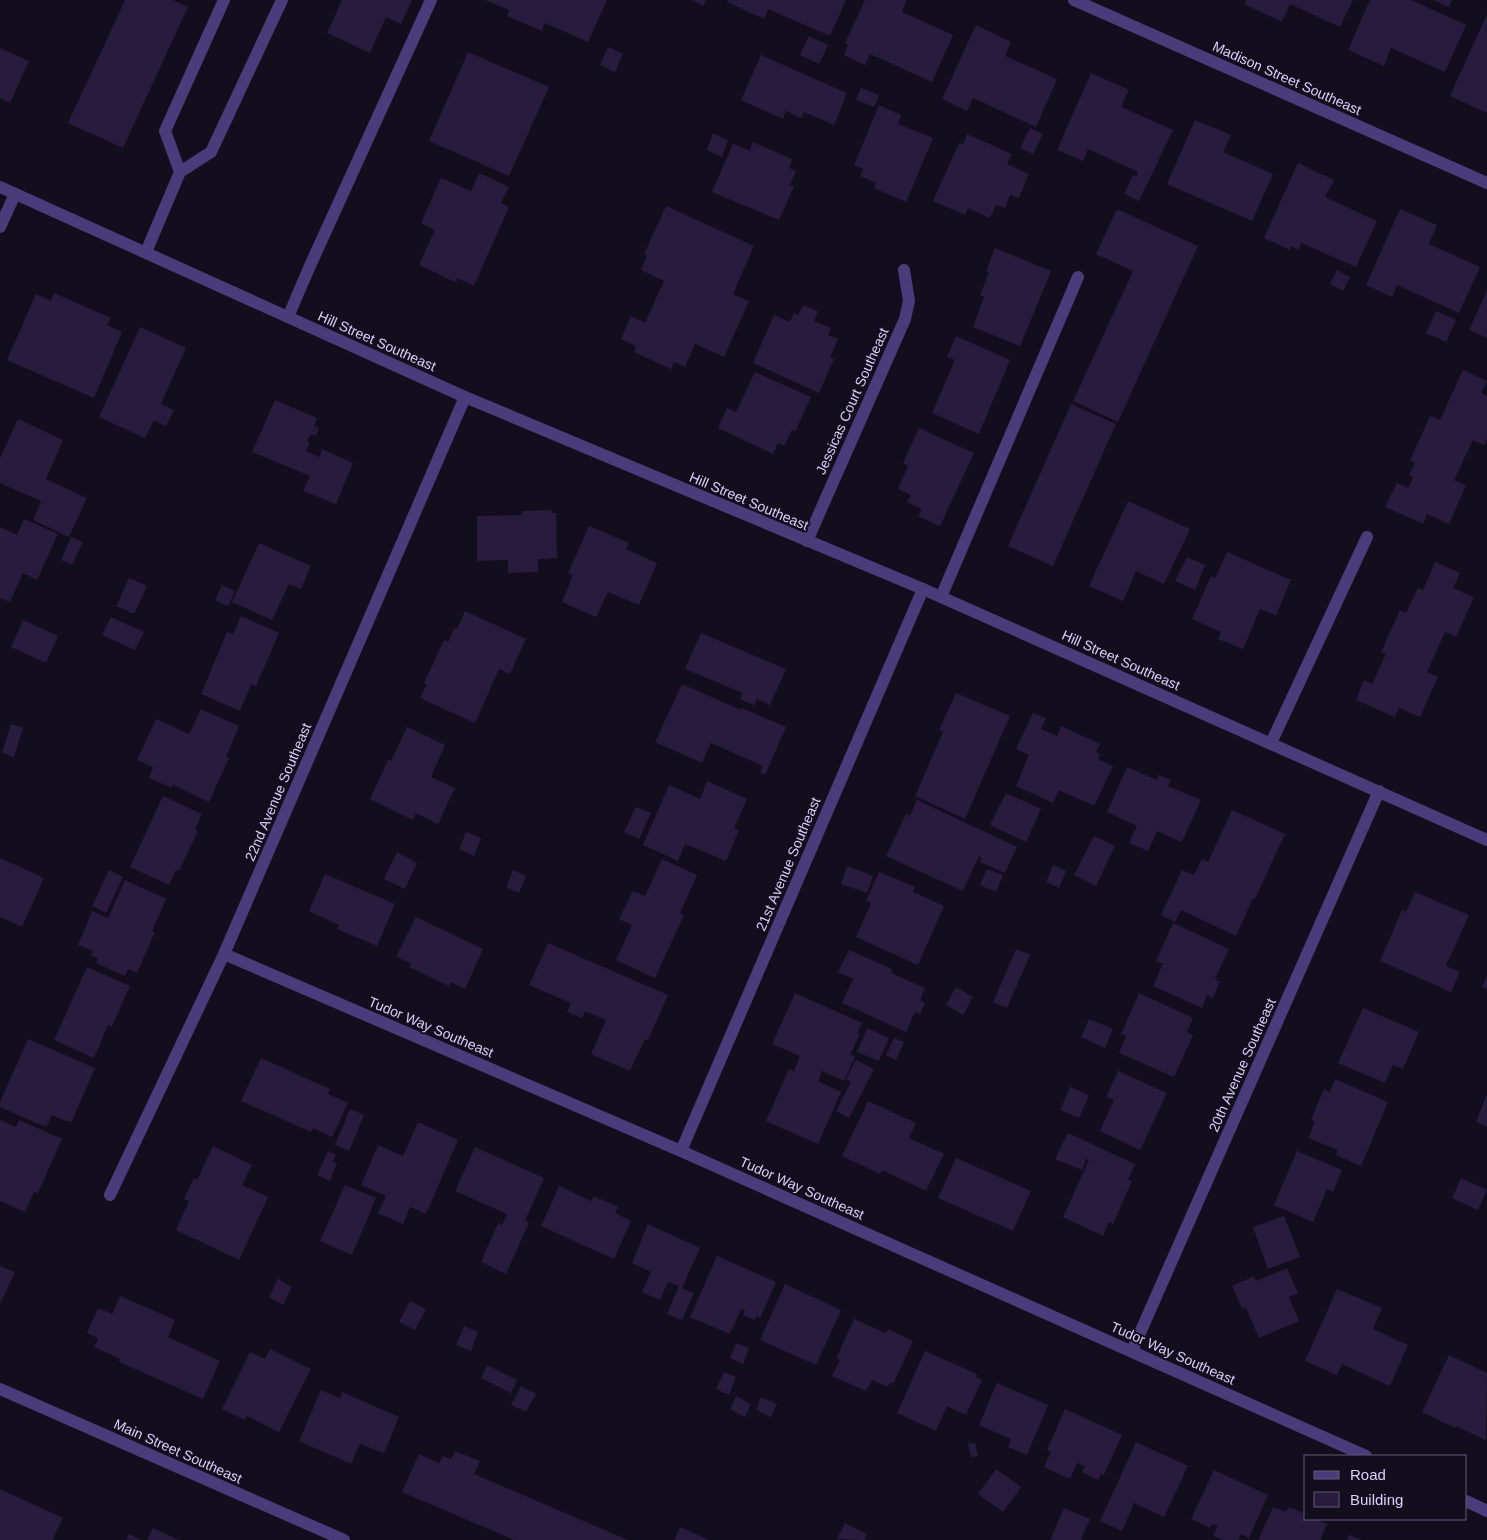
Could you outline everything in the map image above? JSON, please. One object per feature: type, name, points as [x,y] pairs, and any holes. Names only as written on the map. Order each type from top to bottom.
[{"type":"street","points":[[180,172],[165,131],[224,0]]},
{"type":"street","points":[[146,252],[180,172],[211,152],[282,0]]},
{"type":"street","points":[[288,317],[431,0]]},
{"type":"street","name":"Madison Street Southeast","points":[[1074,0],[1487,183]]},
{"type":"street","name":"Hill Street Southeast","points":[[0,187],[465,397],[923,589],[1487,840]]},
{"type":"street","points":[[0,227],[15,194]]},
{"type":"street","name":"Jessicas Court Southeast","points":[[807,541],[905,320],[909,301],[904,270]]},
{"type":"street","points":[[941,597],[1078,277]]},
{"type":"street","name":"22nd Avenue Southeast","points":[[110,1195],[224,954],[465,397]]},
{"type":"street","points":[[1271,743],[1367,537]]},
{"type":"street","name":"21st Avenue Southeast","points":[[681,1151],[923,589]]},
{"type":"street","name":"20th Avenue Southeast","points":[[1132,1351],[1379,792]]},
{"type":"street","name":"Tudor Way Southeast","points":[[224,954],[681,1151],[1364,1455]]},
{"type":"street","name":"Main Street Southeast","points":[[0,1389],[344,1540]]},
{"type":"street","points":[[1467,1501],[1487,1510]]},
{"type":"building","points":[[125,0],[173,0],[188,7],[123,148],[68,123]]},
{"type":"building","points":[[342,0],[412,0],[401,24],[386,17],[370,53],[327,33]]},
{"type":"building","points":[[485,0],[607,0],[588,42],[545,23],[542,31],[507,16],[509,10]]},
{"type":"building","points":[[692,0],[706,0],[703,6]]},
{"type":"building","points":[[729,0],[846,0],[830,36],[768,9],[764,19],[727,2]]},
{"type":"building","points":[[865,0],[907,0],[902,12],[953,35],[932,82],[870,54],[865,65],[844,55],[848,44],[845,43]]},
{"type":"building","points":[[1246,0],[1353,0],[1340,27],[1290,4],[1282,22],[1244,4]]},
{"type":"building","points":[[1370,0],[1411,0],[1466,25],[1445,72],[1391,48],[1384,66],[1348,50]]},
{"type":"building","points":[[1433,0],[1452,0],[1449,7]]},
{"type":"building","points":[[1487,14],[1487,113],[1450,96]]},
{"type":"building","points":[[976,25],[1011,42],[1005,56],[1057,79],[1036,127],[973,98],[967,111],[942,99]]},
{"type":"building","points":[[809,36],[828,45],[819,64],[800,55]]},
{"type":"building","points":[[608,47],[623,54],[615,72],[600,65]]},
{"type":"building","points":[[0,48],[29,61],[10,103],[0,98]]},
{"type":"building","points":[[468,52],[549,87],[509,176],[429,141]]},
{"type":"building","points":[[761,55],[847,93],[834,125],[804,112],[801,118],[786,111],[783,119],[741,100]]},
{"type":"building","points":[[1091,73],[1129,90],[1121,107],[1173,130],[1139,201],[1124,194],[1133,175],[1136,177],[1138,172],[1088,149],[1083,161],[1057,150]]},
{"type":"building","points":[[861,88],[879,95],[874,107],[856,100]]},
{"type":"building","points":[[879,105],[901,115],[898,124],[933,138],[906,202],[874,188],[876,183],[860,176],[863,169],[854,165]]},
{"type":"building","points":[[1195,120],[1231,135],[1223,152],[1273,174],[1252,221],[1167,184]]},
{"type":"building","points":[[1030,128],[1043,134],[1033,154],[1020,148]]},
{"type":"building","points":[[713,133],[728,140],[722,157],[707,150]]},
{"type":"building","points":[[967,134],[1012,154],[1007,164],[1029,174],[1019,198],[1010,195],[1005,208],[996,205],[990,218],[968,208],[965,215],[933,201],[959,143],[963,144]]},
{"type":"building","points":[[753,142],[792,159],[789,168],[796,171],[790,185],[794,186],[779,220],[712,192],[733,144],[750,151]]},
{"type":"building","points":[[1298,163],[1334,180],[1325,197],[1377,221],[1356,267],[1301,243],[1298,250],[1291,246],[1290,250],[1264,238]]},
{"type":"building","points":[[479,173],[509,187],[501,203],[509,207],[474,286],[457,278],[455,282],[419,265],[435,230],[421,223],[441,178],[471,191]]},
{"type":"building","points":[[666,206],[754,246],[733,294],[749,301],[724,357],[695,344],[685,367],[674,362],[671,369],[634,352],[636,346],[621,339],[631,316],[645,323],[664,281],[641,270],[647,255],[644,254]]},
{"type":"building","points":[[1117,209],[1198,246],[1118,422],[1073,401],[1133,271],[1096,254]]},
{"type":"building","points":[[1400,209],[1437,225],[1429,244],[1480,267],[1459,313],[1397,285],[1392,297],[1366,285]]},
{"type":"building","points":[[995,248],[1051,271],[1020,346],[973,327],[984,297],[980,295],[989,272],[986,271]]},
{"type":"building","points":[[1337,270],[1350,277],[1343,291],[1330,284]]},
{"type":"building","points":[[1487,290],[1487,338],[1469,330]]},
{"type":"building","points":[[54,293],[111,318],[107,325],[122,332],[94,398],[7,360],[36,294],[51,301]]},
{"type":"building","points":[[803,305],[818,311],[814,321],[831,328],[828,335],[838,339],[830,358],[834,359],[819,393],[753,363],[774,315],[790,322],[794,313],[798,315]]},
{"type":"building","points":[[1436,311],[1456,320],[1446,342],[1426,333]]},
{"type":"building","points":[[140,327],[186,348],[161,404],[174,410],[166,426],[154,420],[145,438],[99,417]]},
{"type":"building","points":[[956,336],[1010,360],[979,434],[932,413],[955,360],[947,357]]},
{"type":"building","points":[[1463,370],[1487,381],[1481,393],[1487,396],[1487,438],[1484,445],[1473,440],[1454,480],[1466,485],[1449,524],[1427,514],[1423,524],[1385,507],[1397,483],[1408,488],[1413,478],[1409,475],[1415,463],[1410,460],[1430,416],[1440,420]]},
{"type":"building","points":[[755,372],[811,397],[795,432],[792,430],[784,446],[778,443],[773,454],[718,428],[727,408],[736,412]]},
{"type":"building","points":[[275,400],[317,418],[314,426],[319,428],[316,436],[311,434],[307,441],[310,443],[306,451],[319,457],[322,449],[353,463],[336,504],[303,491],[310,476],[252,452]]},
{"type":"building","points":[[1071,404],[1116,424],[1053,566],[1008,546]]},
{"type":"building","points":[[18,419],[63,440],[46,479],[87,498],[69,537],[33,520],[41,501],[0,483],[0,458]]},
{"type":"building","points":[[919,428],[974,453],[940,526],[918,516],[922,509],[907,502],[911,495],[898,489],[908,466],[903,463]]},
{"type":"building","points":[[1128,501],[1190,529],[1164,584],[1136,571],[1123,601],[1089,586]]},
{"type":"building","points":[[552,510],[553,514],[556,513],[557,558],[538,559],[538,572],[508,573],[508,560],[477,561],[477,516],[522,515],[522,511]]},
{"type":"building","points":[[24,519],[58,534],[37,580],[23,573],[10,602],[0,598],[0,527],[17,535]]},
{"type":"building","points":[[589,526],[629,543],[626,549],[657,563],[639,605],[608,592],[596,617],[562,602],[573,575],[568,573]]},
{"type":"building","points":[[71,537],[83,542],[72,565],[61,560]]},
{"type":"building","points":[[259,543],[311,566],[301,589],[289,584],[272,620],[232,602]]},
{"type":"building","points":[[1227,552],[1291,580],[1276,615],[1260,609],[1243,649],[1218,639],[1221,632],[1192,619],[1211,576],[1215,578]]},
{"type":"building","points":[[1187,557],[1205,565],[1195,590],[1175,581]]},
{"type":"building","points":[[1435,562],[1460,573],[1453,588],[1474,597],[1456,637],[1445,632],[1427,672],[1438,677],[1420,717],[1399,708],[1395,717],[1356,700],[1364,680],[1372,684],[1386,654],[1381,652],[1400,610],[1406,613],[1418,588],[1423,590]]},
{"type":"building","points":[[129,578],[147,586],[134,614],[116,606]]},
{"type":"building","points":[[222,585],[235,591],[228,606],[215,600]]},
{"type":"building","points":[[465,611],[526,639],[510,674],[499,669],[475,723],[420,698],[427,684],[424,683],[444,640],[448,642],[454,628],[457,629]]},
{"type":"building","points":[[241,616],[279,633],[256,686],[251,684],[240,711],[201,694],[227,632],[233,634]]},
{"type":"building","points":[[111,617],[144,632],[135,650],[102,635]]},
{"type":"building","points":[[23,620],[58,636],[46,663],[11,647]]},
{"type":"building","points":[[701,633],[786,669],[770,705],[757,699],[754,705],[740,699],[743,693],[685,669]]},
{"type":"building","points":[[682,684],[786,727],[765,775],[760,772],[763,766],[711,743],[702,763],[655,742]]},
{"type":"building","points":[[956,693],[1010,716],[965,819],[915,796],[943,732],[939,730]]},
{"type":"building","points":[[201,709],[239,726],[226,757],[229,758],[209,802],[173,785],[172,788],[149,778],[153,767],[137,760],[156,719],[189,734]]},
{"type":"building","points":[[1033,713],[1046,718],[1041,729],[1057,736],[1061,726],[1100,744],[1096,752],[1100,754],[1098,759],[1113,766],[1094,806],[1059,790],[1053,803],[1016,786],[1029,755],[1016,749]]},
{"type":"building","points":[[11,724],[23,728],[14,757],[2,753]]},
{"type":"building","points":[[407,727],[445,745],[431,777],[455,788],[438,824],[416,813],[413,820],[370,799],[388,760],[391,761]]},
{"type":"building","points":[[1127,767],[1157,780],[1159,775],[1171,780],[1168,786],[1201,800],[1182,842],[1157,831],[1148,851],[1129,843],[1137,826],[1107,812]]},
{"type":"building","points":[[707,781],[747,799],[734,828],[739,830],[726,861],[685,844],[678,861],[643,845],[669,785],[700,799]]},
{"type":"building","points":[[1006,793],[1041,809],[1026,842],[990,825]]},
{"type":"building","points":[[163,796],[202,814],[195,830],[198,831],[179,871],[176,870],[169,885],[130,867]]},
{"type":"building","points":[[917,800],[1017,847],[1005,873],[980,862],[982,858],[979,856],[963,891],[886,856],[906,814],[910,816]]},
{"type":"building","points":[[636,807],[651,813],[639,839],[624,832]]},
{"type":"building","points":[[1232,810],[1285,834],[1236,936],[1181,910],[1175,922],[1161,915],[1182,870],[1194,875],[1202,859],[1208,862]]},
{"type":"building","points":[[466,832],[481,838],[474,856],[459,849]]},
{"type":"building","points":[[1094,836],[1115,846],[1096,886],[1074,875]]},
{"type":"building","points":[[397,852],[417,863],[405,889],[384,879]]},
{"type":"building","points":[[0,858],[44,878],[22,927],[0,917]]},
{"type":"building","points":[[662,859],[697,875],[680,913],[684,915],[655,978],[616,960],[632,925],[619,919],[633,891],[645,896]]},
{"type":"building","points":[[1053,865],[1066,871],[1059,888],[1046,882]]},
{"type":"building","points":[[847,866],[873,876],[867,893],[841,884]]},
{"type":"building","points":[[987,869],[1003,875],[996,892],[980,885]]},
{"type":"building","points":[[109,870],[123,877],[106,913],[92,906]]},
{"type":"building","points":[[513,870],[526,876],[519,893],[506,887]]},
{"type":"building","points":[[879,872],[915,887],[913,892],[944,906],[918,965],[856,937],[871,903],[866,901]]},
{"type":"building","points":[[325,874],[395,904],[377,946],[337,929],[339,925],[309,911]]},
{"type":"building","points":[[125,880],[166,899],[152,931],[155,932],[137,973],[128,969],[125,976],[96,963],[98,959],[91,955],[93,951],[78,945],[92,911],[108,918]]},
{"type":"building","points":[[1415,892],[1469,915],[1446,966],[1460,972],[1451,992],[1380,961],[1402,910],[1406,912]]},
{"type":"building","points":[[416,917],[483,949],[465,989],[451,982],[449,986],[409,967],[411,963],[396,957]]},
{"type":"building","points":[[1173,923],[1229,949],[1215,979],[1220,982],[1213,998],[1207,995],[1202,1008],[1153,986],[1163,964],[1156,961]]},
{"type":"building","points":[[548,943],[668,995],[648,1040],[645,1039],[630,1071],[591,1054],[606,1020],[585,1011],[582,1018],[567,1012],[571,1003],[529,985]]},
{"type":"building","points":[[1016,949],[1030,955],[1007,1008],[993,1002]]},
{"type":"building","points":[[849,950],[892,969],[891,973],[925,988],[920,1000],[925,1003],[920,1014],[915,1012],[906,1032],[842,1003],[853,979],[838,972]]},
{"type":"building","points":[[87,967],[130,986],[112,1026],[108,1025],[94,1058],[54,1040]]},
{"type":"building","points":[[1487,975],[1487,989],[1482,987]]},
{"type":"building","points":[[956,987],[973,997],[963,1015],[946,1005]]},
{"type":"building","points":[[795,993],[862,1023],[857,1033],[860,1034],[850,1055],[855,1056],[844,1081],[822,1071],[818,1081],[841,1092],[818,1144],[766,1121],[789,1069],[794,1071],[800,1056],[772,1044]]},
{"type":"building","points":[[1139,993],[1193,1018],[1187,1032],[1193,1035],[1174,1077],[1119,1053],[1126,1036],[1121,1034]]},
{"type":"building","points":[[1363,1008],[1419,1032],[1403,1069],[1393,1065],[1385,1083],[1338,1063]]},
{"type":"building","points":[[1089,1019],[1113,1029],[1105,1048],[1081,1037]]},
{"type":"building","points":[[867,1028],[889,1038],[879,1061],[857,1052]]},
{"type":"building","points":[[894,1038],[904,1042],[896,1060],[886,1055]]},
{"type":"building","points":[[28,1039],[95,1068],[71,1123],[52,1115],[46,1127],[0,1107],[0,1102]]},
{"type":"building","points":[[261,1058],[330,1089],[328,1094],[348,1103],[332,1137],[313,1128],[311,1132],[241,1101]]},
{"type":"building","points":[[856,1060],[874,1069],[849,1118],[836,1111],[851,1082],[846,1079]]},
{"type":"building","points":[[1118,1071],[1167,1093],[1140,1150],[1100,1131],[1114,1100],[1106,1097]]},
{"type":"building","points":[[1335,1079],[1388,1102],[1361,1166],[1336,1155],[1338,1150],[1308,1138],[1315,1122],[1311,1120],[1324,1089],[1330,1092]]},
{"type":"building","points":[[1070,1087],[1089,1095],[1079,1118],[1060,1110]]},
{"type":"building","points":[[1487,1094],[1487,1127],[1476,1122]]},
{"type":"building","points":[[868,1101],[916,1123],[909,1138],[944,1154],[926,1191],[882,1170],[880,1174],[842,1156]]},
{"type":"building","points":[[350,1109],[364,1115],[349,1151],[335,1145]]},
{"type":"building","points":[[0,1120],[16,1127],[19,1120],[62,1139],[38,1193],[34,1192],[25,1212],[0,1201]]},
{"type":"building","points":[[418,1122],[458,1140],[426,1214],[410,1207],[403,1224],[378,1213],[386,1196],[361,1185],[378,1145],[403,1156]]},
{"type":"building","points":[[1068,1133],[1135,1164],[1128,1180],[1132,1181],[1113,1224],[1109,1222],[1103,1236],[1063,1217],[1089,1160],[1086,1159],[1082,1170],[1055,1159]]},
{"type":"building","points":[[213,1146],[252,1165],[242,1185],[268,1197],[239,1260],[176,1230],[189,1201],[184,1199],[194,1178],[197,1180]]},
{"type":"building","points":[[475,1147],[544,1178],[525,1221],[529,1223],[506,1274],[481,1262],[498,1223],[502,1225],[507,1214],[455,1191]]},
{"type":"building","points":[[328,1151],[336,1155],[333,1162],[337,1163],[330,1181],[317,1175]]},
{"type":"building","points":[[1297,1151],[1342,1170],[1333,1192],[1327,1189],[1313,1222],[1274,1205]]},
{"type":"building","points":[[956,1158],[1031,1191],[1013,1231],[938,1198]]},
{"type":"building","points":[[1461,1178],[1487,1190],[1478,1210],[1452,1198]]},
{"type":"building","points":[[345,1185],[376,1198],[352,1255],[320,1241]]},
{"type":"building","points":[[559,1186],[591,1201],[594,1196],[618,1207],[615,1213],[631,1221],[614,1259],[541,1226]]},
{"type":"building","points":[[1284,1216],[1300,1257],[1268,1269],[1253,1227]]},
{"type":"building","points":[[648,1224],[700,1248],[682,1288],[694,1293],[682,1320],[667,1314],[679,1286],[668,1282],[660,1300],[642,1292],[651,1272],[632,1263]]},
{"type":"building","points":[[717,1256],[776,1282],[760,1318],[756,1316],[755,1320],[743,1315],[745,1311],[741,1309],[730,1334],[690,1317]]},
{"type":"building","points":[[0,1266],[15,1272],[0,1304]]},
{"type":"building","points":[[1287,1268],[1298,1293],[1289,1297],[1299,1321],[1259,1338],[1246,1308],[1242,1309],[1232,1286],[1254,1276],[1256,1281]]},
{"type":"building","points":[[278,1279],[292,1287],[283,1305],[269,1297]]},
{"type":"building","points":[[785,1284],[841,1310],[816,1365],[760,1340]]},
{"type":"building","points":[[1337,1289],[1382,1308],[1373,1329],[1408,1345],[1390,1386],[1342,1364],[1337,1375],[1305,1361]]},
{"type":"building","points":[[120,1296],[175,1320],[168,1337],[220,1361],[203,1399],[119,1362],[120,1359],[94,1347],[98,1338],[87,1333],[98,1308],[112,1314]]},
{"type":"building","points":[[410,1301],[426,1309],[415,1330],[399,1322]]},
{"type":"building","points":[[854,1319],[886,1333],[888,1329],[913,1341],[893,1384],[890,1382],[888,1387],[872,1380],[866,1391],[832,1376],[840,1360],[836,1358]]},
{"type":"building","points":[[464,1326],[478,1332],[471,1351],[456,1345]]},
{"type":"building","points":[[736,1343],[749,1348],[743,1364],[730,1358]]},
{"type":"building","points":[[270,1349],[311,1369],[279,1432],[247,1416],[245,1420],[222,1409],[250,1352],[265,1359]]},
{"type":"building","points":[[925,1351],[977,1374],[976,1377],[982,1380],[966,1415],[947,1406],[936,1431],[897,1413]]},
{"type":"building","points":[[1449,1355],[1487,1373],[1486,1440],[1422,1412]]},
{"type":"building","points":[[487,1365],[517,1380],[511,1393],[481,1378]]},
{"type":"building","points":[[724,1372],[736,1377],[729,1395],[716,1389]]},
{"type":"building","points":[[997,1383],[1048,1405],[1027,1455],[1008,1447],[1011,1439],[979,1425]]},
{"type":"building","points":[[521,1386],[536,1394],[526,1412],[511,1405]]},
{"type":"building","points":[[321,1390],[340,1398],[342,1392],[399,1417],[384,1453],[360,1444],[351,1464],[299,1441]]},
{"type":"building","points":[[736,1396],[751,1404],[745,1417],[730,1409]]},
{"type":"building","points":[[761,1397],[777,1404],[771,1417],[756,1410]]},
{"type":"building","points":[[1065,1409],[1122,1435],[1104,1475],[1101,1474],[1098,1480],[1082,1472],[1085,1466],[1077,1463],[1070,1479],[1044,1467],[1051,1452],[1047,1450]]},
{"type":"building","points":[[1136,1442],[1188,1466],[1164,1517],[1134,1503],[1122,1531],[1100,1521]]},
{"type":"building","points":[[975,1443],[978,1456],[971,1457],[968,1444]]},
{"type":"building","points":[[455,1451],[480,1461],[474,1474],[628,1540],[514,1540],[402,1492],[419,1454],[439,1463],[443,1456],[451,1459]]},
{"type":"building","points":[[996,1469],[1021,1487],[1003,1512],[978,1494]]},
{"type":"building","points":[[1214,1470],[1268,1495],[1249,1538],[1241,1534],[1238,1540],[1223,1540],[1213,1536],[1218,1526],[1212,1524],[1210,1528],[1191,1519]]},
{"type":"building","points":[[0,1489],[63,1518],[52,1540],[0,1540]]},
{"type":"building","points":[[1273,1507],[1286,1512],[1289,1507],[1304,1513],[1304,1520],[1318,1520],[1327,1524],[1320,1540],[1258,1540]]},
{"type":"building","points":[[1064,1508],[1090,1519],[1081,1539],[1084,1540],[1050,1540]]},
{"type":"building","points":[[845,1523],[867,1534],[864,1540],[837,1539]]},
{"type":"building","points":[[680,1527],[709,1540],[674,1540]]},
{"type":"building","points":[[153,1528],[179,1540],[147,1540]]},
{"type":"building","points":[[129,1534],[141,1540],[126,1540]]},
{"type":"building","points":[[1349,1535],[1361,1540],[1346,1540]]}]
